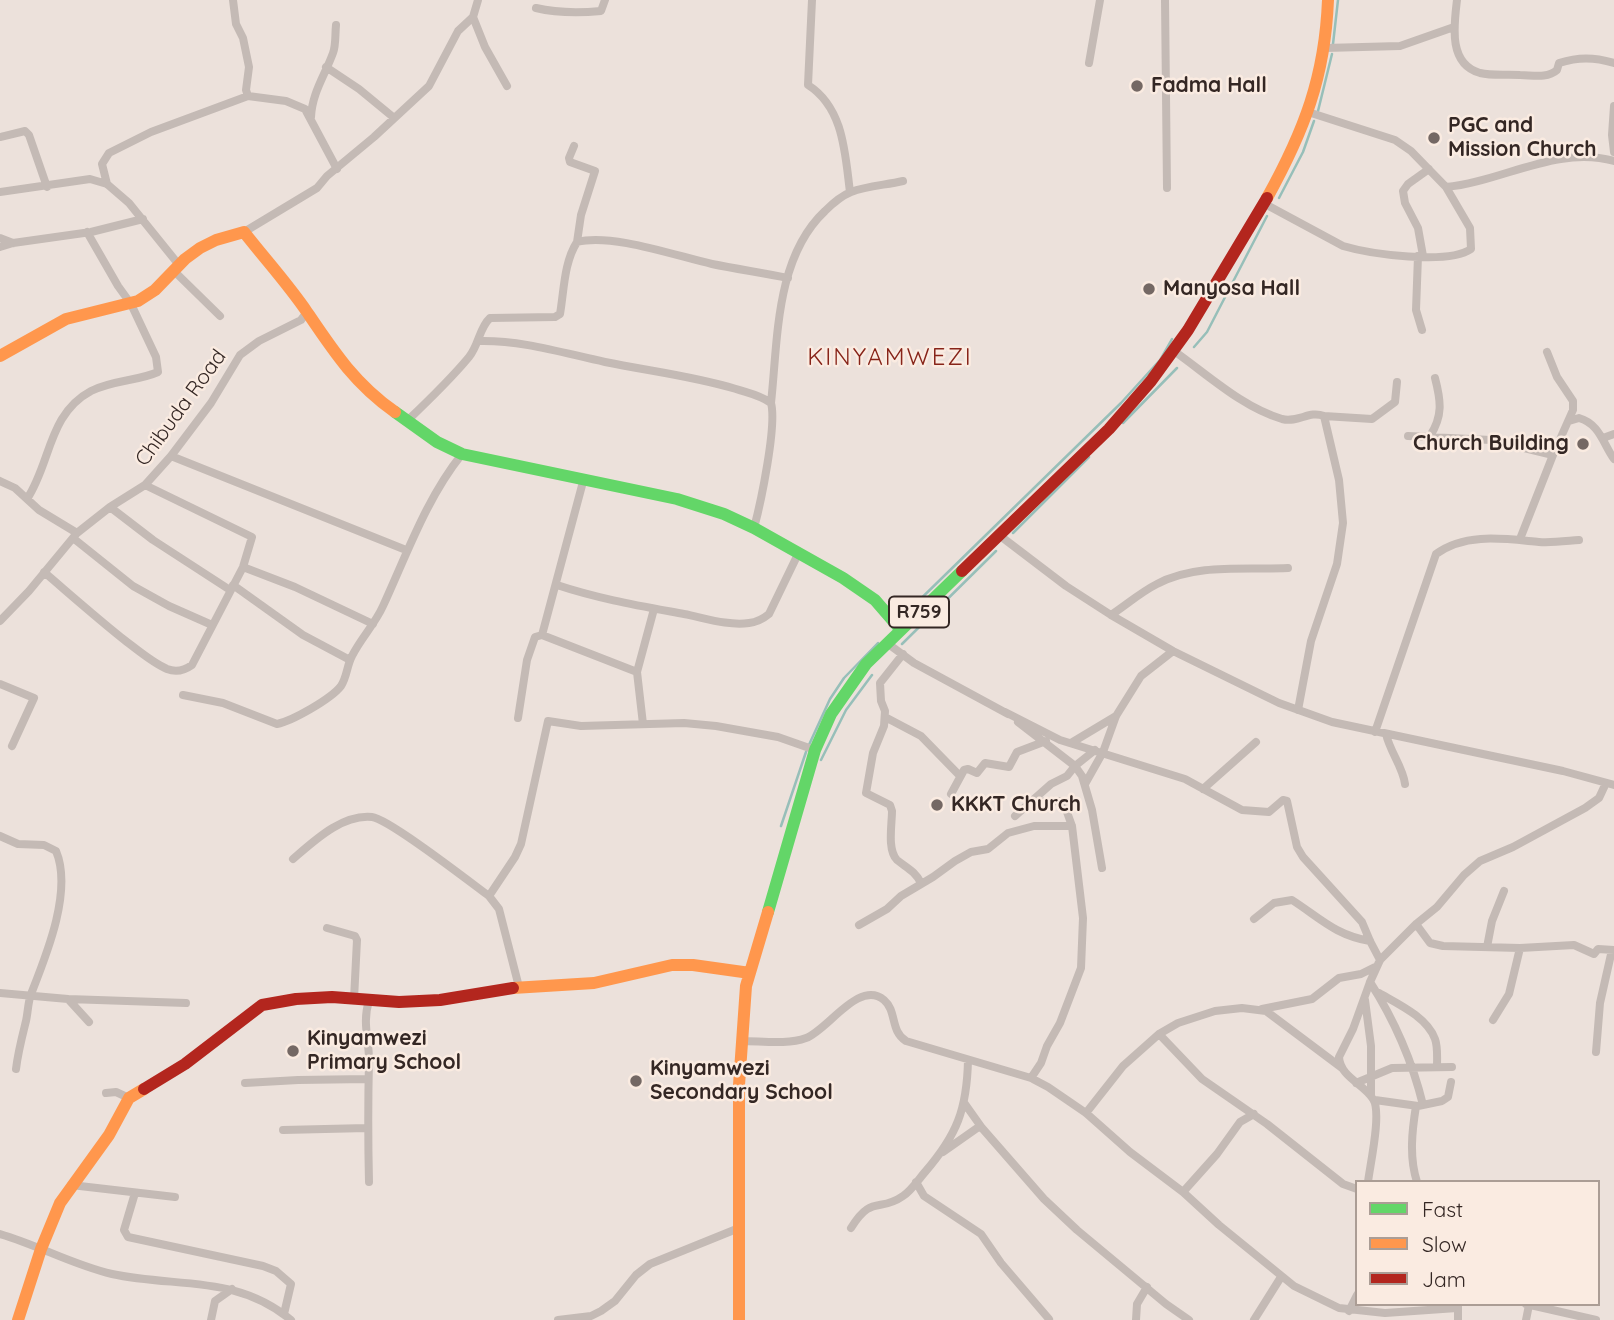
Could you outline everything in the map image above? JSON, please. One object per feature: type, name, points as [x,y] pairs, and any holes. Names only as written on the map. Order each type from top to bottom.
[{"type":"street","points":[[233,0],[236,23],[243,38],[248,66],[248,96]]},
{"type":"street","points":[[0,356],[74,316],[131,304],[150,293],[209,242],[244,232],[304,197],[429,86],[458,31],[473,17],[477,0]]},
{"type":"street","points":[[536,8],[556,12],[601,11],[605,0]]},
{"type":"street","points":[[812,0],[808,85],[820,93],[835,117],[840,130],[850,192]]},
{"type":"street","points":[[1089,63],[1100,0]]},
{"type":"street","points":[[1165,0],[1167,188]]},
{"type":"street","name":"R759","points":[[739,1320],[739,1085],[746,986],[815,750],[831,714],[866,664],[1109,429],[1142,393],[1174,351],[1265,204],[1292,152],[1308,112],[1325,48],[1328,0]]},
{"type":"street","points":[[1457,0],[1455,46],[1470,67],[1483,73],[1541,76],[1553,74],[1559,62],[1570,59],[1595,58],[1614,63]]},
{"type":"street","points":[[473,17],[485,47],[507,86]]},
{"type":"street","points":[[311,117],[311,107],[334,50],[336,25]]},
{"type":"street","points":[[1325,48],[1400,46],[1454,27]]},
{"type":"street","points":[[326,67],[359,89],[393,117]]},
{"type":"street","points":[[107,184],[102,164],[108,153],[151,132],[248,96],[286,101],[305,109],[337,169]]},
{"type":"street","points":[[1614,106],[1614,172]]},
{"type":"street","points":[[1265,204],[1343,246],[1370,252],[1420,256],[1462,254],[1471,249],[1470,228],[1447,187],[1411,151],[1395,140],[1308,112]]},
{"type":"street","points":[[0,138],[25,131],[29,135],[47,187]]},
{"type":"street","points":[[407,421],[471,355],[485,323],[490,318],[555,317],[560,314],[567,269],[577,242],[581,215],[595,171],[570,162],[574,146]]},
{"type":"street","points":[[1447,187],[1547,162],[1613,158]]},
{"type":"street","points":[[1422,330],[1416,310],[1420,256],[1418,228],[1405,203],[1403,191],[1408,184],[1429,169]]},
{"type":"street","points":[[0,192],[90,179],[107,184],[143,219],[176,268],[220,316]]},
{"type":"street","points":[[754,527],[772,418],[776,335],[788,278],[808,230],[835,202],[850,192],[903,181]]},
{"type":"street","points":[[0,247],[143,219]]},
{"type":"street","points":[[27,499],[36,486],[57,426],[66,410],[100,387],[158,372],[156,357],[131,304],[87,232]]},
{"type":"street","points":[[244,232],[356,380],[372,396],[437,442],[462,454],[677,499],[724,514],[799,552],[875,600],[901,630]]},
{"type":"street","points":[[0,238],[13,243]]},
{"type":"street","points":[[577,242],[593,239],[613,242],[788,278]]},
{"type":"street","name":"Chibuda Road","points":[[0,621],[75,536],[110,507],[145,485],[211,403],[240,355],[259,341],[301,320],[307,312]]},
{"type":"street","points":[[479,341],[512,342],[668,372],[763,397],[771,403]]},
{"type":"street","points":[[1174,351],[1257,410],[1294,421],[1311,413],[1373,419],[1395,402],[1397,382]]},
{"type":"street","points":[[1520,539],[1573,410],[1573,401],[1557,377],[1547,352]]},
{"type":"street","points":[[1430,436],[1439,422],[1440,406],[1435,378]]},
{"type":"street","points":[[1298,710],[1311,641],[1337,564],[1343,523],[1339,480],[1324,416]]},
{"type":"street","points":[[1569,421],[1585,419],[1603,438],[1614,459]]},
{"type":"street","points":[[1603,438],[1614,434]]},
{"type":"street","points":[[1408,436],[1491,440],[1553,455]]},
{"type":"street","points":[[183,695],[223,703],[277,724],[334,693],[344,679],[350,660],[373,624],[424,515],[462,454]]},
{"type":"street","points":[[171,456],[406,550]]},
{"type":"street","points":[[542,635],[584,478]]},
{"type":"street","points":[[0,481],[15,488],[133,586],[212,625]]},
{"type":"street","points":[[44,572],[144,655],[167,669],[184,670],[192,665],[243,567],[253,537],[145,485]]},
{"type":"street","points":[[110,507],[153,540],[232,587],[295,630],[350,660]]},
{"type":"street","points":[[999,535],[1066,586],[1111,615],[1173,651],[1279,703],[1332,722],[1563,771],[1610,784],[1599,798],[1585,808],[1513,847],[1480,861],[1379,963],[1361,974],[1339,978],[1312,999],[1259,1010]]},
{"type":"street","points":[[1375,732],[1434,557],[1441,551],[1461,543],[1499,538],[1542,542],[1579,540]]},
{"type":"street","points":[[556,585],[591,596],[729,623],[756,622],[769,614],[799,552]]},
{"type":"street","points":[[243,567],[295,587],[373,624]]},
{"type":"street","points":[[1111,615],[1158,583],[1181,575],[1288,568]]},
{"type":"street","points":[[642,724],[637,672],[654,609]]},
{"type":"street","points":[[518,718],[527,660],[536,637],[542,635],[637,672]]},
{"type":"street","points":[[887,643],[914,663],[1060,740],[1185,779],[1230,806],[1250,812],[1269,812],[1283,800],[1287,802],[1297,847],[1303,858],[1362,922],[1379,963],[1353,1029],[1340,1051],[1339,1062],[1342,1068]]},
{"type":"street","points":[[1084,784],[1116,716],[1141,676],[1173,651]]},
{"type":"street","points":[[903,654],[880,683],[884,726],[873,752],[866,793],[890,805],[892,852],[896,859],[915,873],[921,883]]},
{"type":"street","points":[[0,684],[34,698],[12,746]]},
{"type":"street","points":[[1005,712],[1074,766],[1084,784],[1092,810],[1102,868]]},
{"type":"street","points":[[1071,743],[1116,716]]},
{"type":"street","points":[[885,717],[921,736],[960,776]]},
{"type":"street","points":[[489,895],[521,844],[548,721],[581,726],[684,723],[745,730],[778,737],[815,750]]},
{"type":"street","points":[[1385,734],[1405,785]]},
{"type":"street","points":[[951,794],[960,776],[968,769],[977,773],[985,763],[1009,767],[1017,752],[1041,742],[1060,740]]},
{"type":"street","points":[[1203,789],[1256,742]]},
{"type":"street","points":[[1015,816],[1051,783],[1067,776],[1074,766],[1099,751]]},
{"type":"street","points":[[1031,1078],[1041,1063],[1046,1045],[1060,1023],[1081,968],[1083,925],[1073,826],[1063,801],[1032,802]]},
{"type":"street","points":[[293,859],[317,838],[339,824],[359,818],[382,819],[489,895],[499,909],[519,987]]},
{"type":"street","points":[[859,925],[964,856],[988,849],[1016,830],[1034,826],[1073,826]]},
{"type":"street","points":[[0,835],[18,844],[50,847],[60,859],[61,891],[58,912],[39,969],[38,981],[30,996],[16,1069]]},
{"type":"street","points":[[1486,947],[1492,921],[1504,891]]},
{"type":"street","points":[[1254,919],[1274,903],[1292,900],[1337,932],[1370,941]]},
{"type":"street","points":[[1416,924],[1430,943],[1435,945],[1520,948],[1574,945],[1594,954],[1598,949],[1613,950],[1600,1003],[1597,1052]]},
{"type":"street","points":[[327,928],[343,931],[355,936],[357,940],[354,999]]},
{"type":"street","points":[[1493,1020],[1509,994],[1520,948]]},
{"type":"street","points":[[18,1320],[41,1249],[60,1203],[109,1135],[129,1098],[186,1064],[262,1004],[320,997],[440,1000],[519,987],[594,983],[672,965],[750,972]]},
{"type":"street","points":[[1370,982],[1393,1021],[1413,1067],[1419,1106],[1411,1148],[1412,1167],[1416,1180]]},
{"type":"street","points":[[1376,992],[1398,1004],[1429,1027],[1436,1041],[1437,1067]]},
{"type":"street","points":[[0,993],[68,999],[186,1003]]},
{"type":"street","points":[[741,1041],[803,1039],[822,1028],[858,997],[876,996],[890,1007],[899,1037],[906,1041],[1031,1078],[1086,1113],[1294,1286],[1347,1311],[1385,1313],[1458,1306],[1458,1320]]},
{"type":"street","points":[[1364,997],[1376,1112],[1368,1180]]},
{"type":"street","points":[[68,999],[89,1022]]},
{"type":"street","points":[[369,1000],[364,1020],[368,1051],[369,1182]]},
{"type":"street","points":[[1086,1113],[1123,1066],[1159,1034],[1178,1023],[1214,1011],[1242,1008],[1275,1016],[1342,1068],[1373,1098],[1419,1106],[1448,1097],[1451,1083]]},
{"type":"street","points":[[1159,1034],[1202,1079],[1254,1114],[1343,1184],[1355,1188]]},
{"type":"street","points":[[851,1228],[864,1210],[898,1199],[910,1191],[940,1153],[965,1104],[968,1060]]},
{"type":"street","points":[[1356,1083],[1392,1068],[1452,1067]]},
{"type":"street","points":[[245,1083],[368,1079]]},
{"type":"street","points":[[106,1093],[116,1092],[129,1098]]},
{"type":"street","points":[[965,1104],[980,1126],[1044,1199],[1077,1230],[1189,1320]]},
{"type":"street","points":[[1183,1192],[1217,1154],[1240,1122],[1254,1114]]},
{"type":"street","points":[[940,1153],[980,1126]]},
{"type":"street","points":[[283,1130],[367,1128]]},
{"type":"street","points":[[916,1182],[924,1196],[981,1234],[1001,1263],[1049,1318]]},
{"type":"street","points":[[71,1185],[175,1197]]},
{"type":"street","points":[[0,1234],[88,1268],[113,1274],[232,1289],[257,1298],[288,1317],[291,1284],[276,1271],[128,1237],[124,1230],[135,1193]]},
{"type":"street","points":[[558,1320],[591,1316],[601,1311],[615,1301],[644,1268],[739,1228]]},
{"type":"street","points":[[1254,1320],[1281,1277]]},
{"type":"street","points":[[1136,1320],[1137,1304],[1147,1287]]},
{"type":"street","points":[[211,1320],[215,1301],[232,1289]]},
{"type":"street","points":[[1342,1320],[1355,1298]]},
{"type":"street","points":[[1532,1306],[1596,1320]]},
{"type":"waterway","points":[[1333,44],[1338,0]]},
{"type":"waterway","points":[[1318,111],[1332,54]]},
{"type":"waterway","points":[[1279,198],[1303,152],[1314,121]]},
{"type":"waterway","points":[[1194,347],[1207,332],[1267,216]]},
{"type":"waterway","points":[[898,621],[1121,403],[1160,360],[1172,339]]},
{"type":"waterway","points":[[1123,423],[1177,368]]},
{"type":"waterway","points":[[1013,533],[1089,457]]},
{"type":"waterway","points":[[902,644],[996,551]]},
{"type":"waterway","points":[[808,747],[830,699],[844,678],[878,643]]},
{"type":"waterway","points":[[821,760],[846,710],[872,675]]},
{"type":"waterway","points":[[781,826],[806,752]]},
{"type":"traffic: fast","points":[[395,412],[437,442],[462,454],[677,499],[724,514],[843,578],[875,600],[901,630]]},
{"type":"traffic: fast","points":[[768,912],[815,750],[831,714],[866,664],[962,571]]},
{"type":"traffic: slow","points":[[1267,198],[1292,150],[1310,103],[1322,54],[1328,0]]},
{"type":"traffic: slow","points":[[0,356],[66,319],[138,301],[155,290],[185,259],[200,248],[244,232],[292,291],[346,366],[368,390],[395,412]]},
{"type":"traffic: slow","points":[[739,1320],[739,1085],[746,986],[768,912]]},
{"type":"traffic: slow","points":[[513,988],[594,983],[672,965],[693,965],[750,973]]},
{"type":"traffic: slow","points":[[18,1320],[41,1249],[60,1203],[109,1135],[129,1098],[144,1089]]},
{"type":"traffic: jam","points":[[962,571],[1109,429],[1151,381],[1188,330],[1267,198]]},
{"type":"traffic: jam","points":[[144,1089],[185,1064],[262,1005],[296,999],[332,997],[399,1002],[440,1000],[513,988]]},
{"type":"place","name":"Fadma Hall","points":[[1137,86]]},
{"type":"place","name":"PGC and Mission Church","points":[[1434,138]]},
{"type":"place","name":"Manyosa Hall","points":[[1149,289]]},
{"type":"place","name":"Church Building","points":[[1583,444]]},
{"type":"place","name":"KKKT Church","points":[[937,805]]},
{"type":"place","name":"Kinyamwezi Primary School","points":[[293,1051]]},
{"type":"place","name":"Kinyamwezi Secondary School","points":[[636,1081]]},
{"type":"district","name":"KINYAMWEZI","points":[[890,358]]}]
